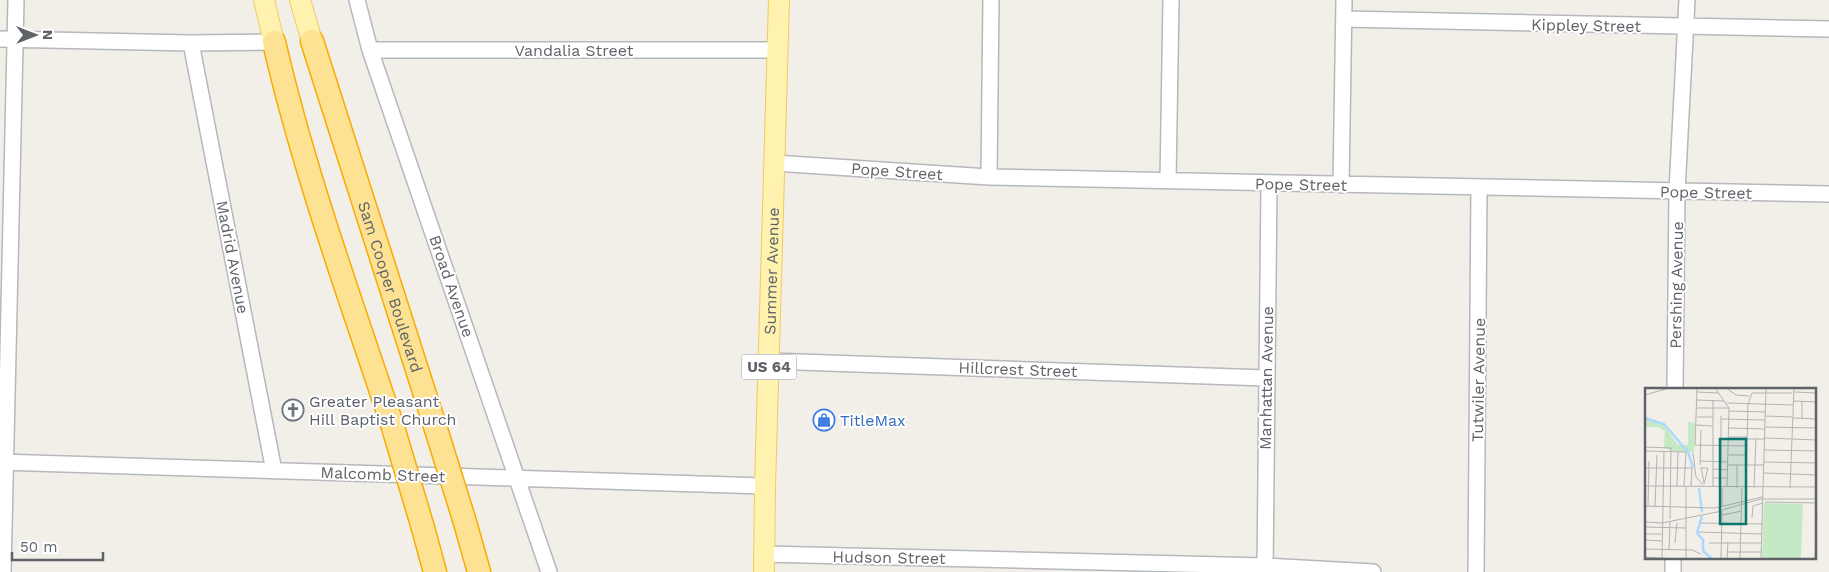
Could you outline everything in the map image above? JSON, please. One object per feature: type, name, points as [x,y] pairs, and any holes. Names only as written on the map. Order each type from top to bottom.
[{"type":"highway","name":"Sam Cooper Boulevard","points":[[312,41],[435,426],[479,572]]},
{"type":"highway","points":[[274,42],[287,98],[306,162],[392,424],[435,572]]},
{"type":"main road","points":[[264,0],[274,42]]},
{"type":"main road","name":"Sam Cooper Boulevard","points":[[300,0],[312,41]]},
{"type":"main road","name":"Summer Avenue","points":[[764,563],[779,0]]},
{"type":"street","points":[[4,572],[3,462],[16,0]]},
{"type":"street","name":"Broad Avenue","points":[[357,0],[370,50],[549,572]]},
{"type":"street","points":[[989,178],[990,0]]},
{"type":"street","points":[[1168,181],[1171,0]]},
{"type":"street","points":[[1341,185],[1344,0]]},
{"type":"street","name":"Pershing Avenue","points":[[1675,388],[1676,191],[1687,0]]},
{"type":"street","name":"Kippley Street","points":[[1344,19],[1829,29]]},
{"type":"street","points":[[0,39],[191,43],[274,42]]},
{"type":"street","name":"Madrid Avenue","points":[[191,43],[274,471]]},
{"type":"street","name":"Vandalia Street","points":[[370,50],[778,50]]},
{"type":"street","name":"Pope Street","points":[[774,163],[989,178],[1829,194]]},
{"type":"street","name":"Manhattan Avenue","points":[[1265,569],[1269,184]]},
{"type":"street","name":"Tutwiler Avenue","points":[[1476,572],[1479,188]]},
{"type":"street","name":"Hillcrest Street","points":[[769,361],[1266,378]]},
{"type":"street","name":"Malcomb Street","points":[[3,462],[765,486]]},
{"type":"street","name":"Hudson Street","points":[[764,563],[1373,572]]},
{"type":"place","name":"Greater Pleasant Hill Baptist Church","points":[[293,410]]},
{"type":"place","name":"TitleMax","points":[[824,420]]}]
